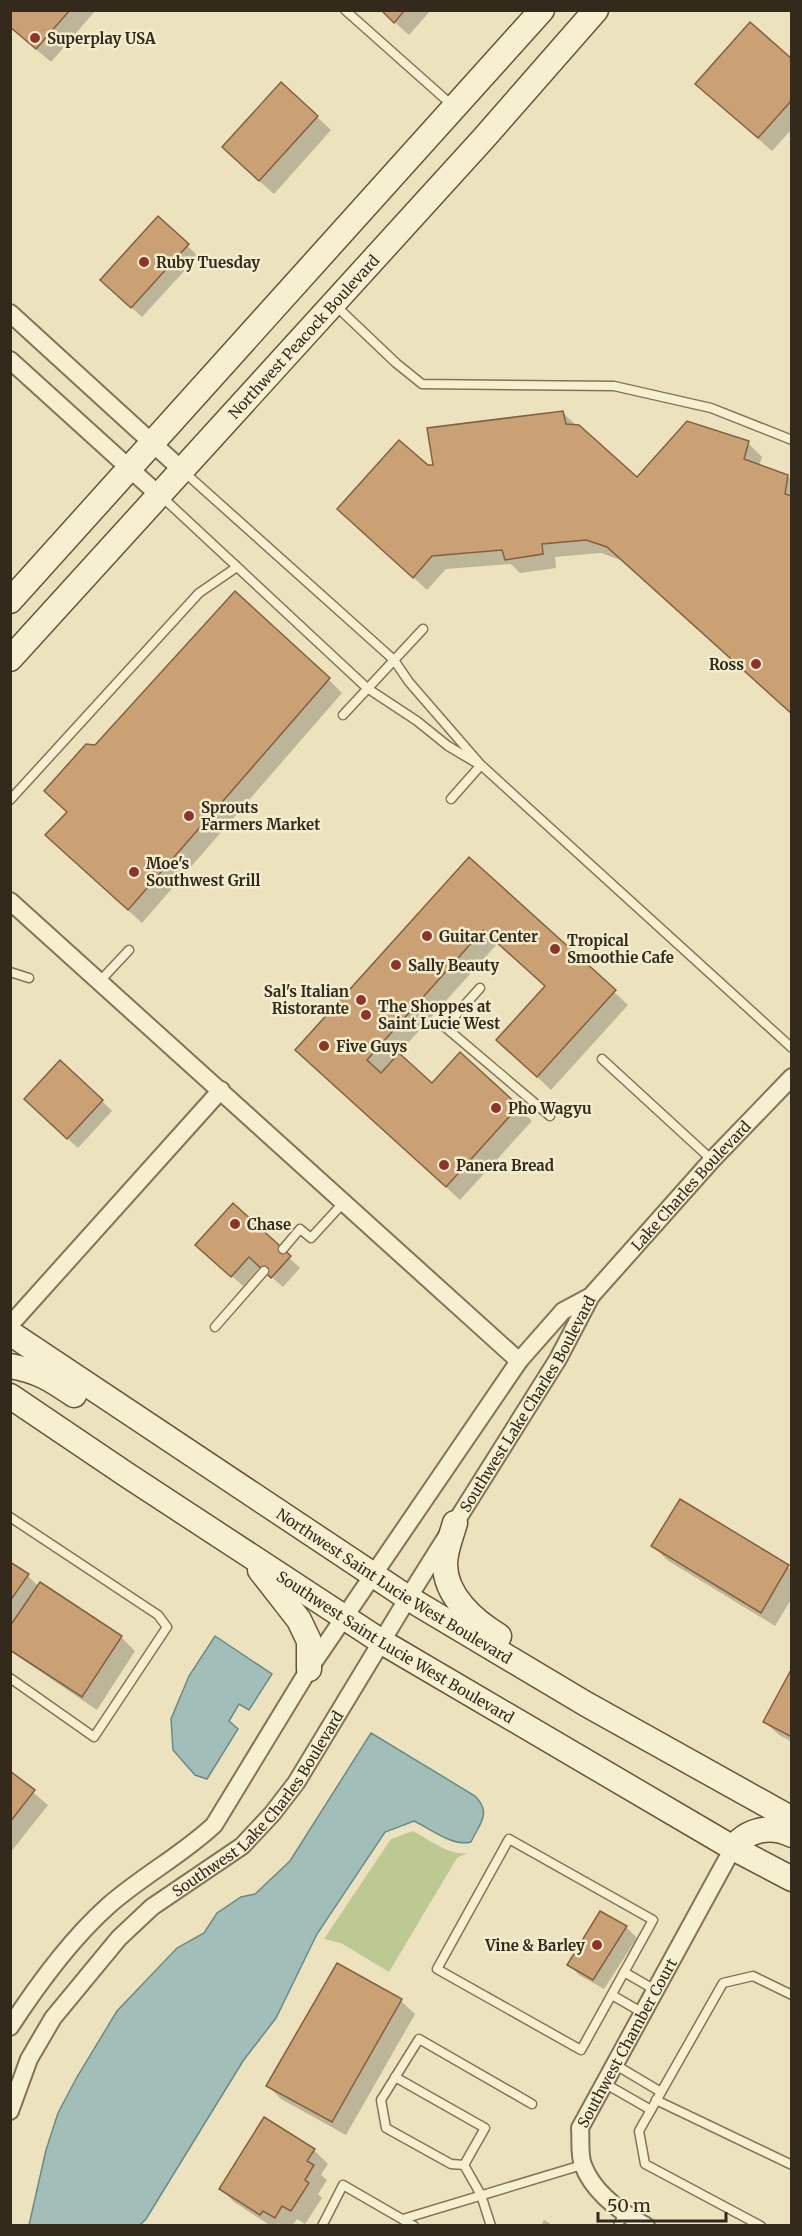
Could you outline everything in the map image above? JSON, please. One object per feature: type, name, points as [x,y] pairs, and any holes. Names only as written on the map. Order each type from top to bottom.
[{"type":"main road","points":[[10,601],[542,10]]},
{"type":"main road","name":"Northwest Peacock Boulevard","points":[[10,659],[484,138],[596,10]]},
{"type":"main road","name":"Northwest Saint Lucie West Boulevard","points":[[10,1333],[408,1598],[614,1720],[792,1819]]},
{"type":"main road","points":[[10,1366],[31,1369],[50,1379],[262,1519],[291,1520]]},
{"type":"main road","name":"Southwest Saint Lucie West Boulevard","points":[[10,1396],[382,1642],[733,1848],[792,1879]]},
{"type":"main road","points":[[455,1523],[447,1552],[446,1575],[456,1597],[466,1610],[485,1628],[578,1684],[614,1720]]},
{"type":"main road","points":[[250,1556],[268,1583],[299,1620],[309,1641],[309,1669]]},
{"type":"main road","points":[[733,1848],[740,1838],[758,1830],[777,1830],[792,1835]]},
{"type":"street","points":[[10,313],[183,471]]},
{"type":"street","points":[[10,360],[160,496]]},
{"type":"street","points":[[10,901],[519,1361]]},
{"type":"street","name":"Lake Charles Boulevard","points":[[591,1296],[712,1160],[792,1077]]},
{"type":"street","points":[[10,1325],[221,1090]]},
{"type":"street","name":"Southwest Lake Charles Boulevard","points":[[10,2027],[76,1938],[108,1905],[152,1871],[194,1844],[214,1824],[309,1669],[519,1361],[563,1311],[591,1296]]},
{"type":"street","name":"Southwest Lake Charles Boulevard","points":[[10,2111],[29,2059],[52,2018],[81,1981],[119,1938],[152,1907],[242,1846],[272,1815],[296,1783],[408,1598],[558,1359],[591,1296]]},
{"type":"street","name":"Southwest Chamber Court","points":[[646,2226],[620,2220],[599,2190],[582,2164],[580,2128],[733,1848]]},
{"type":"lane","points":[[345,10],[456,108]]},
{"type":"lane","points":[[333,303],[396,363],[422,384],[614,386],[711,408],[792,440]]},
{"type":"lane","points":[[183,471],[394,660],[409,682],[481,765],[792,1048]]},
{"type":"lane","points":[[160,496],[367,688],[417,721],[448,746],[481,765]]},
{"type":"lane","points":[[10,800],[199,593],[235,565]]},
{"type":"lane","points":[[343,715],[423,629]]},
{"type":"lane","points":[[451,798],[481,765]]},
{"type":"lane","points":[[100,981],[129,950]]},
{"type":"lane","points":[[10,972],[29,978]]},
{"type":"lane","points":[[480,988],[445,1027],[550,1116]]},
{"type":"lane","points":[[602,1059],[712,1160]]},
{"type":"lane","points":[[283,1249],[300,1228],[311,1238],[344,1202]]},
{"type":"lane","points":[[215,1327],[264,1271]]},
{"type":"lane","points":[[10,1517],[158,1615],[167,1627],[94,1737],[10,1678]]},
{"type":"lane","points":[[509,1839],[653,1920],[624,1972],[581,2050],[436,1969],[509,1839]]},
{"type":"lane","points":[[624,1972],[655,1989]]},
{"type":"lane","points":[[761,2226],[645,2164],[639,2131],[723,1983],[753,1976],[792,1995]]},
{"type":"lane","points":[[612,1995],[643,2013]]},
{"type":"lane","points":[[464,2165],[451,2164],[386,2127],[381,2100],[418,2039],[532,2104]]},
{"type":"lane","points":[[614,2064],[659,2096],[792,2165]]},
{"type":"lane","points":[[395,2077],[485,2128],[464,2165]]},
{"type":"lane","points":[[604,2083],[651,2110]]},
{"type":"lane","points":[[403,2219],[582,2164]]},
{"type":"lane","points":[[464,2165],[481,2195],[491,2226]]},
{"type":"lane","points":[[322,2226],[343,2185],[414,2226]]},
{"type":"green space","points":[[413,1831],[446,1849],[467,1853],[457,1858],[389,1972],[341,1943],[324,1939],[391,1839]]},
{"type":"water","points":[[215,1636],[272,1674],[249,1710],[239,1704],[229,1721],[238,1729],[207,1779],[195,1775],[173,1750],[171,1719],[189,1676]]},
{"type":"water","points":[[371,1733],[475,1796],[484,1813],[471,1842],[450,1840],[414,1821],[385,1832],[317,1934],[276,2018],[243,2061],[146,2219],[140,2225],[29,2225],[46,2150],[58,2113],[117,2011],[177,1948],[204,1933],[217,1913],[241,1897],[255,1894],[290,1861]]},
{"type":"building","name":"Superplay USA","points":[[10,10],[70,10],[36,49],[10,27]]},
{"type":"building","points":[[381,10],[405,10],[394,23]]},
{"type":"building","points":[[750,22],[792,59],[792,100],[758,138],[695,84]]},
{"type":"building","points":[[281,82],[318,116],[259,181],[222,147]]},
{"type":"building","name":"Ruby Tuesday","points":[[158,216],[189,244],[131,308],[100,280]]},
{"type":"building","points":[[563,411],[566,424],[579,425],[637,477],[687,421],[749,441],[744,459],[788,475],[785,494],[792,496],[792,714],[607,547],[586,540],[542,544],[543,554],[505,560],[502,550],[432,556],[413,578],[337,509],[399,440],[428,465],[433,465],[427,428]]},
{"type":"building","points":[[235,591],[330,678],[128,910],[45,835],[67,812],[44,791],[86,744],[95,745]]},
{"type":"building","name":"The Shoppes at Saint Lucie West","points":[[469,857],[616,990],[537,1077],[496,1040],[545,986],[483,930],[367,1060],[381,1073],[399,1053],[432,1083],[460,1052],[519,1106],[446,1187],[295,1050]]},
{"type":"building","points":[[60,1060],[103,1100],[67,1139],[24,1099]]},
{"type":"building","name":"Chase","points":[[233,1203],[291,1256],[271,1278],[249,1257],[231,1277],[195,1245]]},
{"type":"building","points":[[680,1499],[789,1565],[761,1613],[651,1546]]},
{"type":"building","points":[[10,1562],[29,1574],[10,1601]]},
{"type":"building","points":[[40,1582],[122,1636],[82,1697],[10,1650],[10,1626]]},
{"type":"building","points":[[792,1668],[792,1737],[763,1722]]},
{"type":"building","points":[[10,1771],[35,1790],[10,1822]]},
{"type":"building","name":"Vine & Barley","points":[[600,1911],[627,1926],[593,1980],[567,1965]]},
{"type":"building","points":[[337,1963],[402,1999],[332,2122],[266,2086]]},
{"type":"building","points":[[264,2117],[315,2149],[307,2161],[314,2165],[305,2180],[309,2183],[291,2211],[282,2206],[275,2218],[263,2211],[260,2215],[219,2189]]},
{"type":"place","name":"Superplay USA","points":[[35,38]]},
{"type":"place","name":"Ruby Tuesday","points":[[144,262]]},
{"type":"place","name":"Ross","points":[[756,664]]},
{"type":"place","name":"Sprouts Farmers Market","points":[[189,816]]},
{"type":"place","name":"Moe's Southwest Grill","points":[[134,872]]},
{"type":"place","name":"Guitar Center","points":[[427,936]]},
{"type":"place","name":"Tropical Smoothie Cafe","points":[[555,949]]},
{"type":"place","name":"Sally Beauty","points":[[396,965]]},
{"type":"place","name":"Sal's Italian Ristorante","points":[[361,1000]]},
{"type":"place","name":"The Shoppes at Saint Lucie West","points":[[366,1015]]},
{"type":"place","name":"Five Guys","points":[[324,1046]]},
{"type":"place","name":"Pho Wagyu","points":[[496,1108]]},
{"type":"place","name":"Panera Bread","points":[[444,1165]]},
{"type":"place","name":"Chase","points":[[235,1224]]},
{"type":"place","name":"Vine & Barley","points":[[597,1945]]}]
